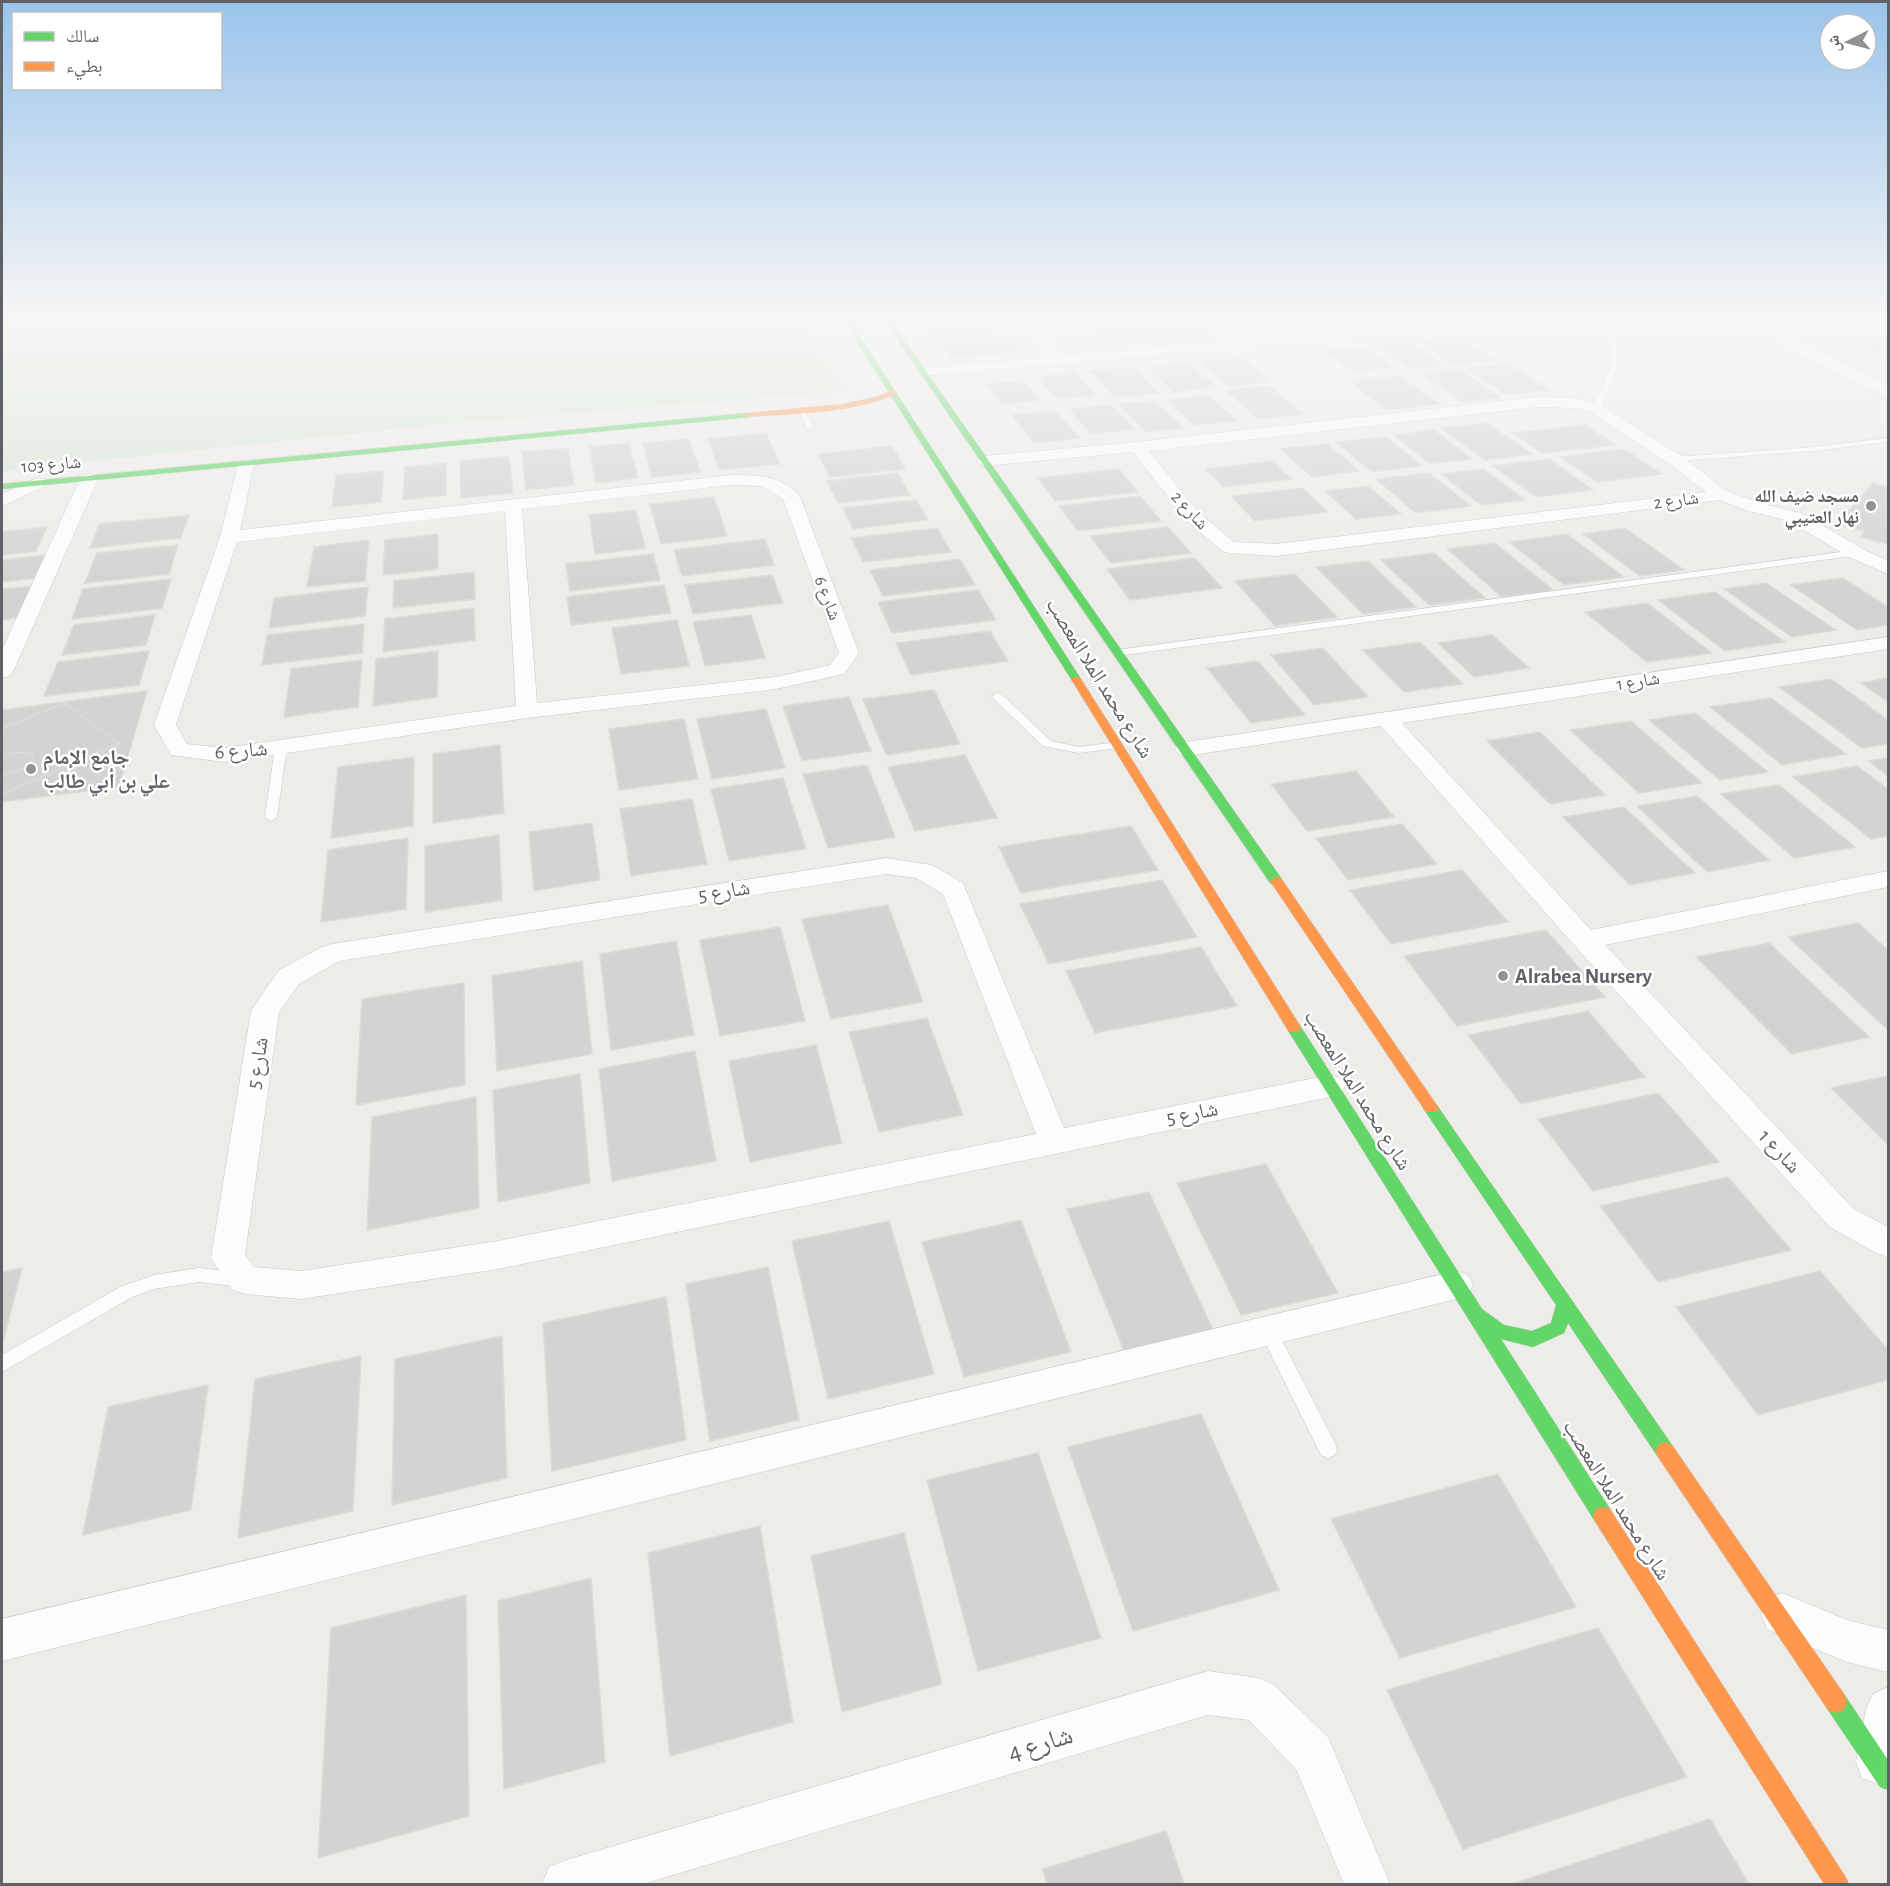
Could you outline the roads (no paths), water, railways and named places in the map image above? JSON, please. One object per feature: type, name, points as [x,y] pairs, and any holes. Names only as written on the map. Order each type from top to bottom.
[{"type":"street","name":"شارع 103","points":[[2,487],[847,405]]},
{"type":"street","name":"شارع 103","points":[[873,405],[904,410]]},
{"type":"street","name":"شارع محمد الملا المعصب","points":[[901,405],[1065,661],[1463,1298],[1837,1884]]},
{"type":"street","name":"شارع محمد الملا المعصب","points":[[946,405],[1186,749],[1883,1771]]},
{"type":"street","name":"شارع 2","points":[[984,461],[1137,447],[1511,405]]},
{"type":"street","name":"شارع 2","points":[[1582,405],[1595,408],[1674,459],[1721,495]]},
{"type":"street","name":"شارع 2","points":[[1137,447],[1193,518],[1229,547],[1276,550],[1721,495]]},
{"type":"street","name":"شارع 6","points":[[229,537],[732,480],[764,480],[777,485],[791,497],[849,653],[837,670],[776,683],[527,711],[224,755],[180,750],[165,724],[229,537],[246,464]]},
{"type":"street","points":[[2,672],[89,478]]},
{"type":"street","points":[[2,501],[37,483]]},
{"type":"street","points":[[1721,495],[1754,507],[1795,517],[1856,553],[1888,568]]},
{"type":"street","points":[[513,504],[527,711]]},
{"type":"street","points":[[1096,642],[1116,650]]},
{"type":"street","name":"شارع 1","points":[[1186,749],[1388,721],[1888,643]]},
{"type":"street","points":[[1065,661],[1064,651],[1070,647]]},
{"type":"street","name":"شارع 1","points":[[1388,721],[1842,1218],[1888,1243]]},
{"type":"street","name":"شارع 5","points":[[1054,1141],[954,889],[924,871],[886,866],[332,953],[289,977],[265,1011],[228,1258],[245,1280],[301,1285],[498,1255],[1330,1086]]},
{"type":"street","points":[[1585,939],[1888,879]]},
{"type":"street","points":[[2,1640],[1268,1330],[1463,1298],[1499,1332],[1533,1339],[1558,1328],[1565,1304]]},
{"type":"street","points":[[1773,1610],[1830,1635],[1877,1650],[1888,1651]]},
{"type":"street","name":"شارع 4","points":[[566,1884],[615,1878],[1208,1692],[1259,1700],[1312,1753],[1367,1884]]},
{"type":"street","points":[[1883,1771],[1888,1709]]},
{"type":"lane","points":[[801,410],[809,426]]},
{"type":"lane","points":[[1674,459],[1814,449],[1888,440]]},
{"type":"lane","points":[[1116,650],[1856,553]]},
{"type":"lane","points":[[997,696],[1047,744],[1063,749],[1079,750],[1117,745]]},
{"type":"lane","points":[[271,817],[281,747]]},
{"type":"lane","points":[[2,1364],[126,1292],[154,1282],[199,1275],[245,1280]]},
{"type":"lane","points":[[1268,1330],[1328,1449]]},
{"type":"place","name":"مسجد ضيف الله نهار العتيبي","points":[[1871,506]]},
{"type":"place","name":"جامع الإمام علي بن أبي طالب","points":[[31,769]]},
{"type":"place","name":"Alrabea Nursery","points":[[1503,976]]}]
